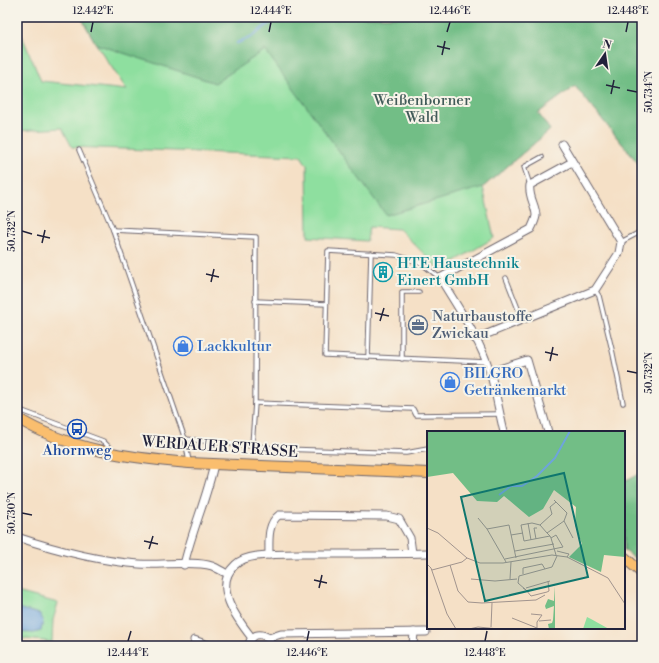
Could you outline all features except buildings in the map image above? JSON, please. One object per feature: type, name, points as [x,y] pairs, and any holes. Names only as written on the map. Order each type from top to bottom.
[{"type":"main road","name":"WERDAUER STRASSE","points":[[17,418],[69,443],[114,453],[189,463],[387,470],[427,473]]},
{"type":"main road","points":[[625,558],[642,573]]},
{"type":"street","points":[[476,339],[595,290],[619,253],[621,242],[562,144]]},
{"type":"street","points":[[504,431],[490,372],[486,362],[476,339],[440,278],[531,229],[536,218],[529,192],[530,185],[572,162]]},
{"type":"street","points":[[490,372],[527,360],[548,431]]},
{"type":"street","points":[[184,564],[214,464]]},
{"type":"street","points":[[269,555],[269,531],[274,519],[279,515],[387,516],[400,519],[410,538],[412,553]]},
{"type":"street","points":[[17,538],[42,546],[92,558],[139,564],[184,564],[211,566],[228,574]]},
{"type":"street","points":[[252,638],[227,599],[226,583],[228,574],[235,565],[243,559],[269,555],[427,553]]},
{"type":"street","points":[[413,646],[414,632]]},
{"type":"street","points":[[249,646],[252,638],[255,635],[260,634],[269,638],[281,634],[426,632]]},
{"type":"street","points":[[269,638],[270,646]]},
{"type":"street","points":[[194,640],[210,646]]},
{"type":"lane","points":[[79,150],[113,230],[185,440],[189,463]]},
{"type":"lane","points":[[530,185],[524,167],[542,157]]},
{"type":"lane","points":[[113,230],[256,237],[255,403],[252,445]]},
{"type":"lane","points":[[621,242],[642,231]]},
{"type":"lane","points":[[440,278],[421,263],[396,255],[328,251],[325,355],[486,362]]},
{"type":"lane","points":[[368,357],[371,253]]},
{"type":"lane","points":[[506,278],[522,319]]},
{"type":"lane","points":[[595,290],[599,296],[624,403]]},
{"type":"lane","points":[[402,359],[402,292],[419,292]]},
{"type":"lane","points":[[255,301],[326,304]]},
{"type":"lane","points":[[255,403],[413,409],[416,414],[500,414]]},
{"type":"lane","points":[[17,409],[103,442],[114,453]]},
{"type":"lane","points":[[185,440],[252,445],[282,449],[406,453],[427,449]]},
{"type":"green space","name":"Weißenborner Wald","points":[[81,17],[642,17],[642,168],[575,86],[538,113],[550,130],[483,187],[494,238],[440,270],[399,229],[369,227],[367,241],[308,237],[307,165],[301,156],[72,147],[62,128],[17,131],[17,24],[41,81],[127,90],[96,44]]},
{"type":"green space","name":"Weißenborner Wald","points":[[81,17],[642,17],[642,168],[575,86],[538,113],[550,130],[483,187],[386,215],[265,50],[215,83],[96,44]]},
{"type":"green space","points":[[642,472],[642,564],[625,551],[625,481]]},
{"type":"green space","points":[[17,592],[58,603],[53,620],[52,642],[17,638]]},
{"type":"water","points":[[17,608],[40,614],[43,620],[41,631],[34,633],[17,632]]},
{"type":"waterway","points":[[237,43],[251,37],[274,20],[285,17]]},
{"type":"place","name":"HTE Haustechnik Einert GmbH","points":[[383,272]]},
{"type":"place","name":"Naturbaustoffe Zwickau","points":[[418,325]]},
{"type":"place","name":"Lackkultur","points":[[183,346]]},
{"type":"place","name":"BILGRO Getränkemarkt","points":[[450,382]]},
{"type":"place","name":"Ahornweg","points":[[77,429]]}]
